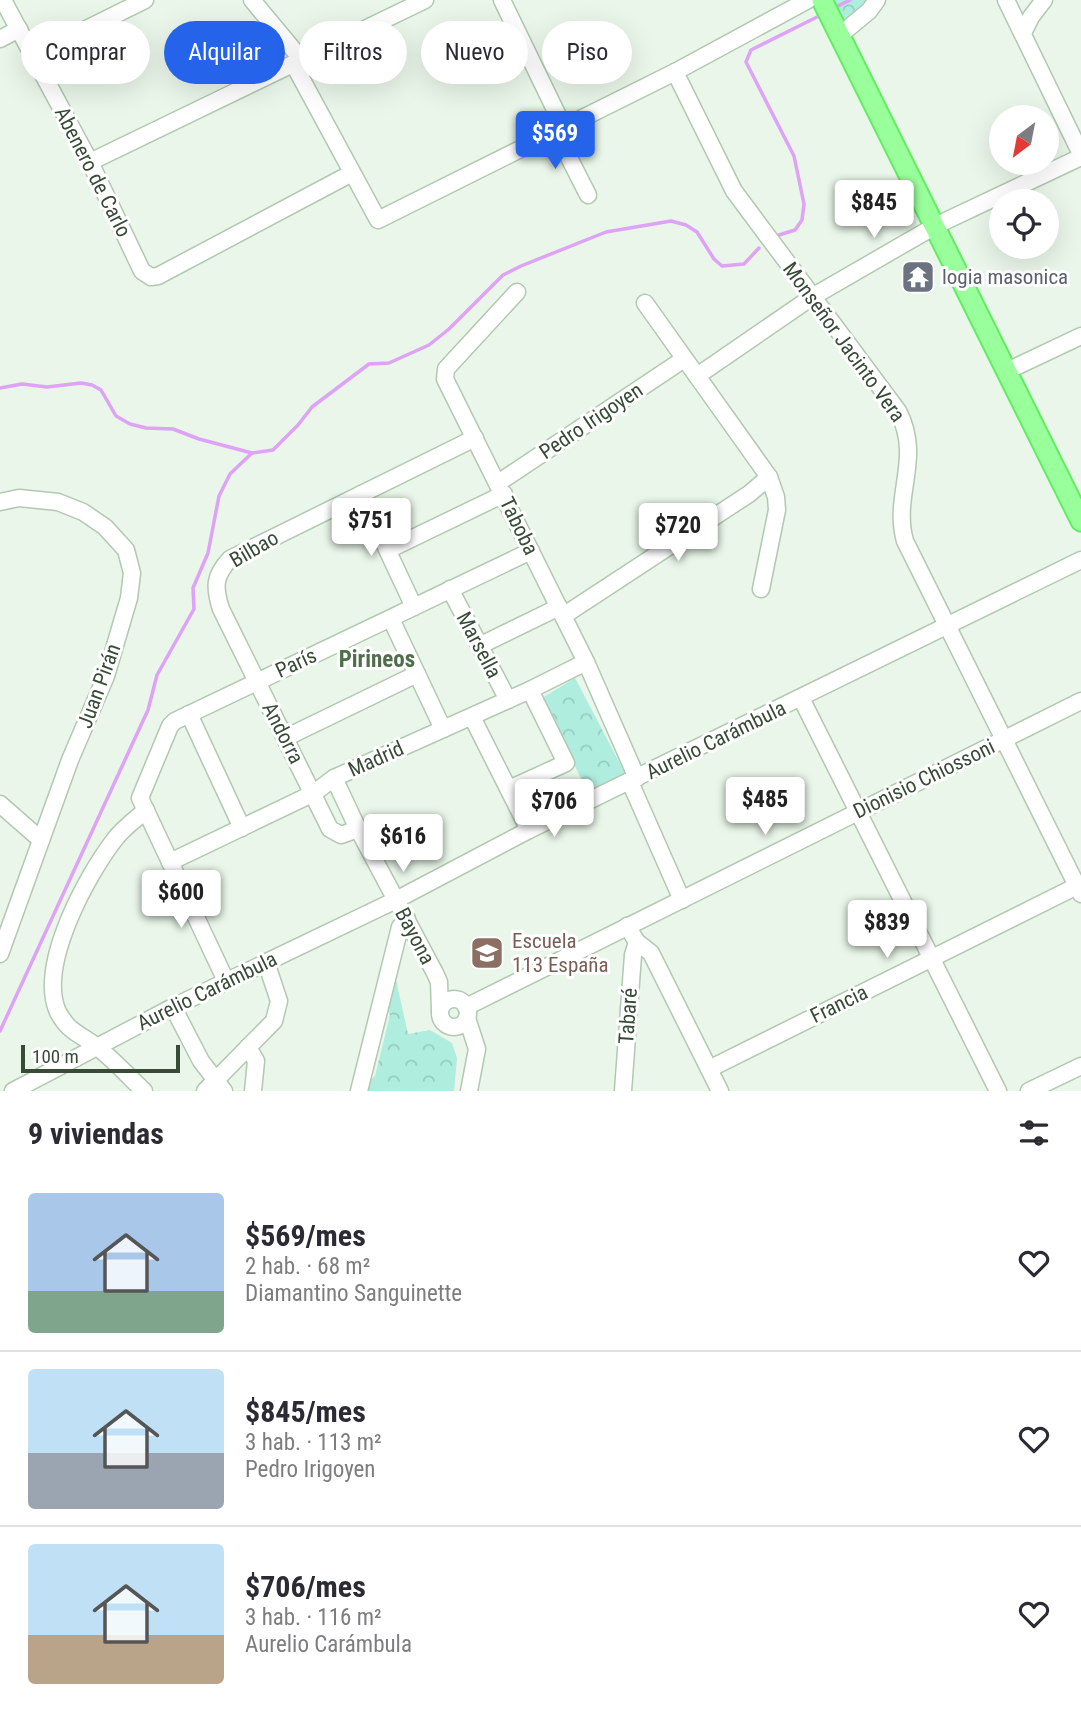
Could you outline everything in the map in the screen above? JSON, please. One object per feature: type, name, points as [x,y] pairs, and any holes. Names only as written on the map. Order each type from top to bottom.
[{"type":"main road","points":[[825,12],[1081,521]]},
{"type":"street","name":"Abenero de Carlo","points":[[2,0],[21,33]]},
{"type":"street","points":[[103,21],[145,0]]},
{"type":"street","points":[[252,0],[298,63],[378,220],[675,72],[825,12],[869,11],[877,0]]},
{"type":"street","points":[[90,162],[425,0]]},
{"type":"street","points":[[502,0],[588,195]]},
{"type":"street","points":[[697,376],[812,298],[934,226],[1081,155],[1006,0]]},
{"type":"street","points":[[1023,33],[1044,0]]},
{"type":"street","points":[[0,39],[19,29]]},
{"type":"street","name":"Monseñor Jacinto Vera","points":[[675,72],[734,191],[898,411],[906,427],[909,439],[909,470],[901,527],[905,541],[1003,740],[1080,888]]},
{"type":"street","name":"Abenero de Carlo","points":[[47,84],[90,162],[142,271],[151,277],[158,276],[352,173]]},
{"type":"street","name":"Taboba","points":[[517,292],[446,369],[445,379],[586,662],[681,900]]},
{"type":"street","points":[[645,303],[769,477],[777,510],[761,589]]},
{"type":"street","points":[[1007,372],[1081,336]]},
{"type":"street","name":"Pedro Irigoyen","points":[[388,550],[501,488],[684,359]]},
{"type":"street","name":"Bilbao","points":[[220,609],[217,597],[219,571],[230,559],[475,438]]},
{"type":"street","points":[[479,646],[561,611],[748,494],[769,477]]},
{"type":"street","points":[[361,494],[414,607]]},
{"type":"street","name":"Juan Pirán","points":[[0,502],[19,498],[58,502],[83,512],[105,527],[126,550],[132,573],[129,598],[106,676],[70,760],[0,954]]},
{"type":"street","name":"París","points":[[143,804],[170,726],[257,681],[531,551]]},
{"type":"street","name":"Aurelio Carámbula","points":[[13,1091],[173,1007],[396,900],[529,830],[1081,560]]},
{"type":"street","name":"Marsella","points":[[450,589],[508,700]]},
{"type":"street","name":"Andorra","points":[[220,609],[330,829],[335,834],[348,834],[358,829]]},
{"type":"street","points":[[391,619],[443,729]]},
{"type":"street","name":"Madrid","points":[[170,862],[314,793],[334,778],[472,717],[586,662]]},
{"type":"street","points":[[285,738],[417,674]]},
{"type":"street","points":[[509,789],[566,763],[530,690]]},
{"type":"street","points":[[801,698],[998,1091]]},
{"type":"street","name":"Dionisio Chiossoni","points":[[463,1008],[1081,701]]},
{"type":"street","points":[[189,714],[242,828]]},
{"type":"street","points":[[472,717],[529,830]]},
{"type":"street","name":"Bayona","points":[[334,778],[439,982],[463,1008]]},
{"type":"street","points":[[144,1091],[96,1046],[77,1036],[57,1010],[54,991],[58,953],[75,904],[116,837],[143,804],[226,981]]},
{"type":"street","points":[[1,807],[41,840]]},
{"type":"street","name":"Francia","points":[[709,1069],[931,958],[1080,888]]},
{"type":"street","points":[[359,1091],[400,927],[407,919]]},
{"type":"street","points":[[627,926],[636,942],[651,953],[720,1091]]},
{"type":"street","name":"Tabaré","points":[[623,1091],[636,942]]},
{"type":"street","points":[[173,1007],[215,1088],[248,1047],[274,1021],[278,1012],[279,1001],[266,962]]},
{"type":"street","name":"Bayona","points":[[439,982],[440,1011]]},
{"type":"street","points":[[462,1091],[467,1049],[461,1037],[441,1019],[440,1011],[444,1003],[463,1008]]},
{"type":"street","points":[[451,1027],[459,1026],[463,1008]]},
{"type":"street","points":[[463,1008],[477,1049],[469,1091]]},
{"type":"street","points":[[248,1047],[256,1061],[253,1091]]},
{"type":"street","points":[[1030,1091],[1081,1066]]},
{"type":"green space","points":[[830,0],[870,0],[842,24]]},
{"type":"green space","points":[[575,678],[626,775],[589,795],[542,698]]},
{"type":"green space","points":[[394,971],[408,1034],[430,1030],[452,1043],[457,1058],[454,1091],[365,1091],[367,1083],[375,1076],[390,1015],[386,1004]]},
{"type":"waterway","points":[[834,8],[850,0]]},
{"type":"waterway","points":[[779,235],[795,230],[802,220],[804,204],[794,156],[746,62],[751,50],[821,15]]},
{"type":"waterway","points":[[0,1031],[148,710],[157,675],[194,609],[193,588],[208,553],[219,496],[230,474],[252,453],[273,450],[312,407],[369,364],[389,363],[429,345],[449,329],[503,275],[521,266],[606,232],[671,221],[686,225],[697,232],[714,259],[722,266],[744,264],[759,248]]},
{"type":"waterway","points":[[0,388],[22,384],[47,387],[81,383],[92,385],[101,390],[116,416],[130,424],[146,428],[173,429],[252,453]]},
{"type":"place","name":"logia masonica","points":[[918,277]]},
{"type":"place","name":"Escuela 113 España","points":[[487,953]]},
{"type":"district","name":"Pirineos","points":[[377,659]]}]
